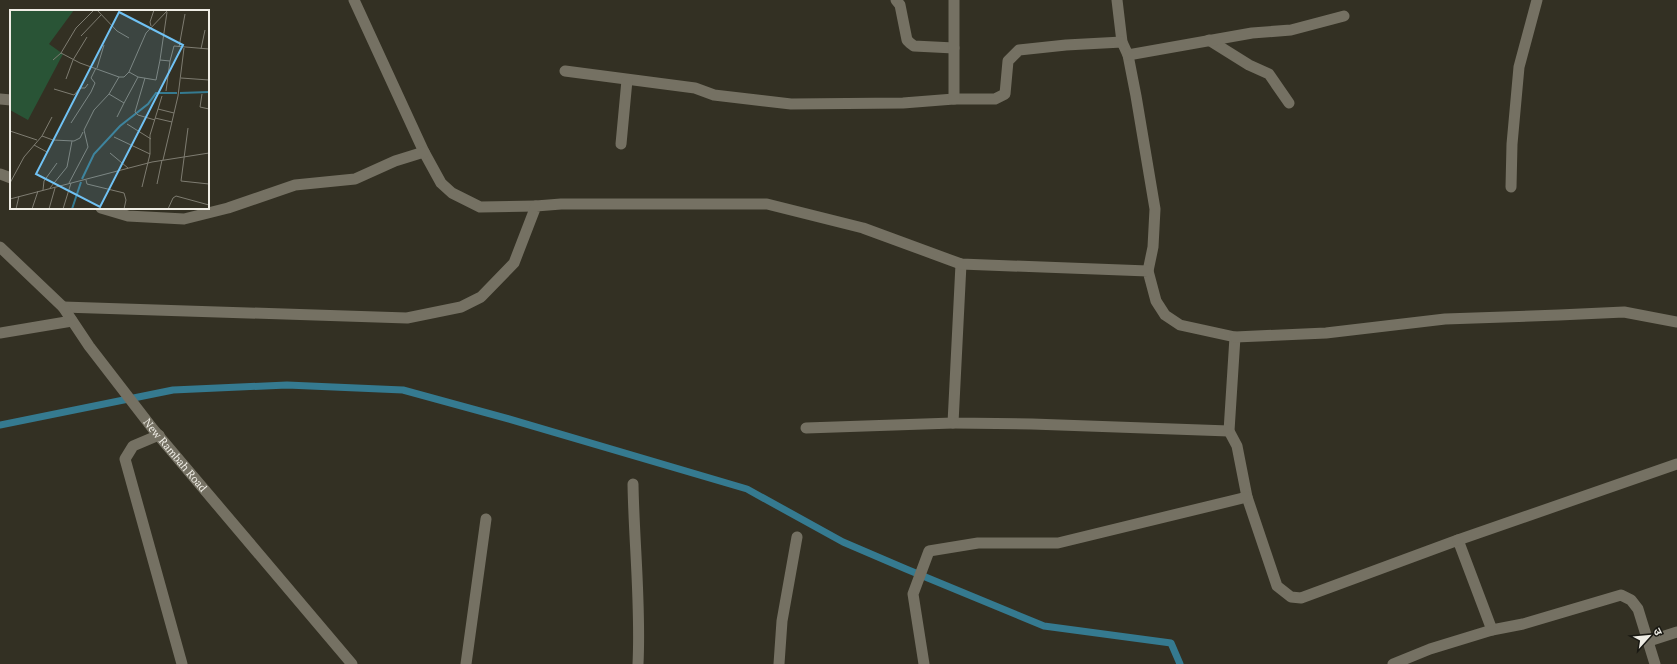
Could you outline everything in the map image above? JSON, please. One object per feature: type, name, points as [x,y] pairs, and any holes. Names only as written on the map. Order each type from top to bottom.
[{"type":"street","points":[[354,0],[424,152],[441,183],[452,193],[480,207],[561,204],[767,204],[862,228],[961,264],[1148,271]]},
{"type":"street","points":[[896,0],[900,5],[907,40],[910,43],[914,46],[954,48]]},
{"type":"street","points":[[954,0],[954,99]]},
{"type":"street","points":[[1118,0],[1122,42],[1128,55],[1155,210],[1153,247],[1148,271],[1156,301],[1165,315],[1180,326],[1235,337],[1326,333],[1445,319],[1559,314],[1624,312],[1677,322]]},
{"type":"street","points":[[1511,187],[1512,144],[1519,67],[1537,0]]},
{"type":"street","points":[[1128,55],[1252,33],[1291,30],[1344,16]]},
{"type":"street","points":[[1209,40],[1249,64],[1270,74],[1289,103]]},
{"type":"street","points":[[565,71],[695,88],[714,95],[791,104],[903,103],[954,99],[995,99],[1005,94],[1008,61],[1019,50],[1122,42]]},
{"type":"street","points":[[621,144],[627,80]]},
{"type":"street","points":[[0,99],[10,100]]},
{"type":"street","points":[[104,209],[128,216],[184,219],[228,208],[296,185],[355,179],[395,161],[424,152]]},
{"type":"street","points":[[0,174],[10,178]]},
{"type":"street","points":[[63,307],[407,318],[438,312],[461,307],[481,297],[514,263],[536,206]]},
{"type":"street","name":"New Rambah Road","points":[[0,247],[63,307],[89,346],[156,432],[352,664]]},
{"type":"street","points":[[953,424],[961,264]]},
{"type":"street","points":[[0,333],[72,321]]},
{"type":"street","points":[[1235,337],[1229,431],[1237,446],[1247,497],[1277,586],[1291,597],[1301,598],[1458,540],[1677,464]]},
{"type":"street","points":[[806,428],[953,424],[1040,424],[1229,431]]},
{"type":"street","points":[[156,432],[132,446],[125,459],[182,664]]},
{"type":"street","points":[[633,484],[639,610],[638,664]]},
{"type":"street","points":[[924,664],[913,594],[929,551],[978,544],[1058,543],[1247,497]]},
{"type":"street","points":[[466,664],[486,519]]},
{"type":"street","points":[[779,664],[782,621],[796,537]]},
{"type":"street","points":[[1458,540],[1492,630]]},
{"type":"street","points":[[1393,664],[1430,649],[1492,630],[1523,624],[1621,595],[1630,600],[1638,609],[1655,664]]},
{"type":"street","points":[[1649,641],[1677,632]]},
{"type":"waterway","points":[[0,425],[173,390],[287,385],[403,390],[509,419],[747,489],[843,542],[1044,626],[1171,643],[1180,664]]}]
